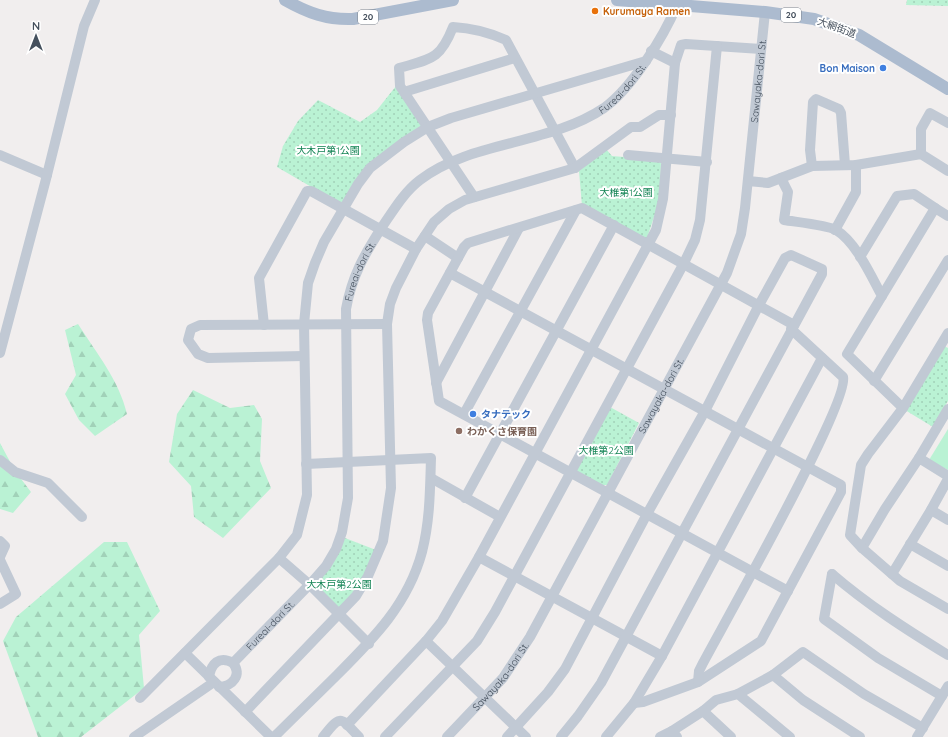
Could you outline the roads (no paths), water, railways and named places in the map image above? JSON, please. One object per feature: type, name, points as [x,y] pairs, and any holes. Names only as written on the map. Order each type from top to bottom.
[{"type":"main road","name":"20","points":[[285,0],[312,14],[339,20],[353,19],[453,0]]},
{"type":"main road","name":"大網街道","points":[[617,0],[765,12],[814,19],[859,35],[948,89]]},
{"type":"street","points":[[0,353],[47,175],[84,26],[95,0]]},
{"type":"street","name":"Fureai-dori St.","points":[[233,663],[310,585],[326,566],[336,549],[342,532],[348,498],[345,324],[350,288],[360,263],[380,230],[403,197],[420,180],[451,162],[555,132],[588,118],[606,107],[626,87],[646,61],[677,5]]},
{"type":"street","name":"Sawayaka-dori St.","points":[[446,737],[485,698],[518,658],[722,284],[735,255],[741,234],[748,181],[765,12]]},
{"type":"street","points":[[474,197],[400,86],[399,68],[428,60],[437,55],[447,43],[453,27],[478,30],[506,40],[575,168]]},
{"type":"street","points":[[347,725],[426,641],[442,621],[479,557],[656,230],[661,213],[668,159],[670,115],[675,63],[681,44],[761,49]]},
{"type":"street","points":[[385,737],[454,667],[477,640],[514,576],[684,263],[695,240],[700,220],[707,162],[717,46]]},
{"type":"street","points":[[652,50],[675,63]]},
{"type":"street","points":[[404,92],[515,58]]},
{"type":"street","points":[[140,698],[278,558],[297,534],[304,512],[307,495],[304,324],[308,283],[324,242],[343,208],[370,168],[386,154],[428,127],[451,118],[646,61]]},
{"type":"street","points":[[812,166],[810,150],[813,102],[816,99],[842,113],[845,165]]},
{"type":"street","points":[[920,154],[921,129],[930,113],[948,123]]},
{"type":"street","points":[[245,712],[340,615],[356,596],[364,583],[383,541],[391,488],[387,324],[390,304],[396,288],[416,249],[434,222],[448,209],[465,200],[575,168],[630,127],[640,127],[659,114],[670,115]]},
{"type":"street","points":[[748,181],[768,183],[812,166],[856,165],[920,154],[948,171]]},
{"type":"street","points":[[0,155],[47,175]]},
{"type":"street","points":[[628,155],[707,162]]},
{"type":"street","points":[[835,230],[856,192],[856,165]]},
{"type":"street","points":[[781,178],[788,192],[784,220],[835,230],[848,242],[860,257],[882,296]]},
{"type":"street","points":[[264,324],[259,278],[307,191],[311,191],[343,208],[416,249]]},
{"type":"street","points":[[860,257],[897,196],[914,194],[948,216]]},
{"type":"street","points":[[698,682],[699,671],[703,663],[752,572],[808,467],[834,412],[844,383],[843,377],[792,327],[722,284],[614,224],[582,208],[468,243],[458,258],[428,313],[427,320],[439,401],[647,514],[682,534],[752,572],[788,592]]},
{"type":"street","points":[[903,408],[847,354],[935,208]]},
{"type":"street","points":[[464,414],[576,210]]},
{"type":"street","points":[[464,498],[614,224]]},
{"type":"street","points":[[436,383],[519,228]]},
{"type":"street","points":[[425,236],[458,258]]},
{"type":"street","points":[[507,737],[548,692],[565,669],[647,514],[705,411],[758,305],[786,258],[791,255],[822,269],[822,274],[601,683],[561,737]]},
{"type":"street","points":[[874,381],[948,260]]},
{"type":"street","points":[[450,273],[841,485],[841,492],[761,641],[698,682],[643,702],[634,703]]},
{"type":"street","points":[[304,356],[208,358],[198,354],[188,340],[191,329],[200,325],[387,324]]},
{"type":"street","points":[[948,333],[903,408],[868,454],[862,465],[850,535],[862,548],[900,581],[948,609]]},
{"type":"street","points":[[606,737],[634,703],[662,656],[822,358]]},
{"type":"street","points":[[862,548],[948,409]]},
{"type":"street","points":[[274,737],[369,644],[388,622],[401,602],[422,553],[428,524],[431,458],[306,464]]},
{"type":"street","points":[[892,574],[931,510],[948,477],[919,458]]},
{"type":"street","points":[[0,460],[15,472],[48,483],[82,517]]},
{"type":"street","points":[[431,478],[500,518]]},
{"type":"street","points":[[931,510],[948,520]]},
{"type":"street","points":[[0,541],[5,546],[0,556]]},
{"type":"street","points":[[910,544],[948,566]]},
{"type":"street","points":[[479,557],[662,656]]},
{"type":"street","points":[[278,558],[310,585],[369,644]]},
{"type":"street","points":[[0,560],[16,594],[0,604]]},
{"type":"street","points":[[942,696],[878,658],[824,619],[832,574],[896,624],[948,654]]},
{"type":"street","points":[[426,641],[526,737]]},
{"type":"street","points":[[660,737],[674,734],[716,700],[738,694],[773,674],[803,652],[920,733],[948,686]]},
{"type":"street","points":[[185,653],[271,737]]},
{"type":"street","points":[[223,659],[233,663],[237,673],[235,680],[226,686],[214,682],[212,666],[216,661],[223,659]]},
{"type":"street","points":[[773,674],[803,700],[860,737]]},
{"type":"street","points":[[134,737],[214,682]]},
{"type":"street","points":[[738,694],[790,737]]},
{"type":"street","points":[[703,711],[731,737]]},
{"type":"street","points":[[323,737],[335,722],[343,721],[359,737]]},
{"type":"place","name":"Kurumaya Ramen","points":[[595,11]]},
{"type":"place","name":"Bon Maison","points":[[883,68]]},
{"type":"place","name":"タナテック","points":[[473,414]]},
{"type":"place","name":"わかくさ保育園","points":[[459,431]]},
{"type":"park label","name":"大木戸第1公園","points":[[328,150]]},
{"type":"park label","name":"大椎第1公園","points":[[626,192]]},
{"type":"park label","name":"大椎第2公園","points":[[606,450]]},
{"type":"park label","name":"大木戸第2公園","points":[[339,584]]}]
